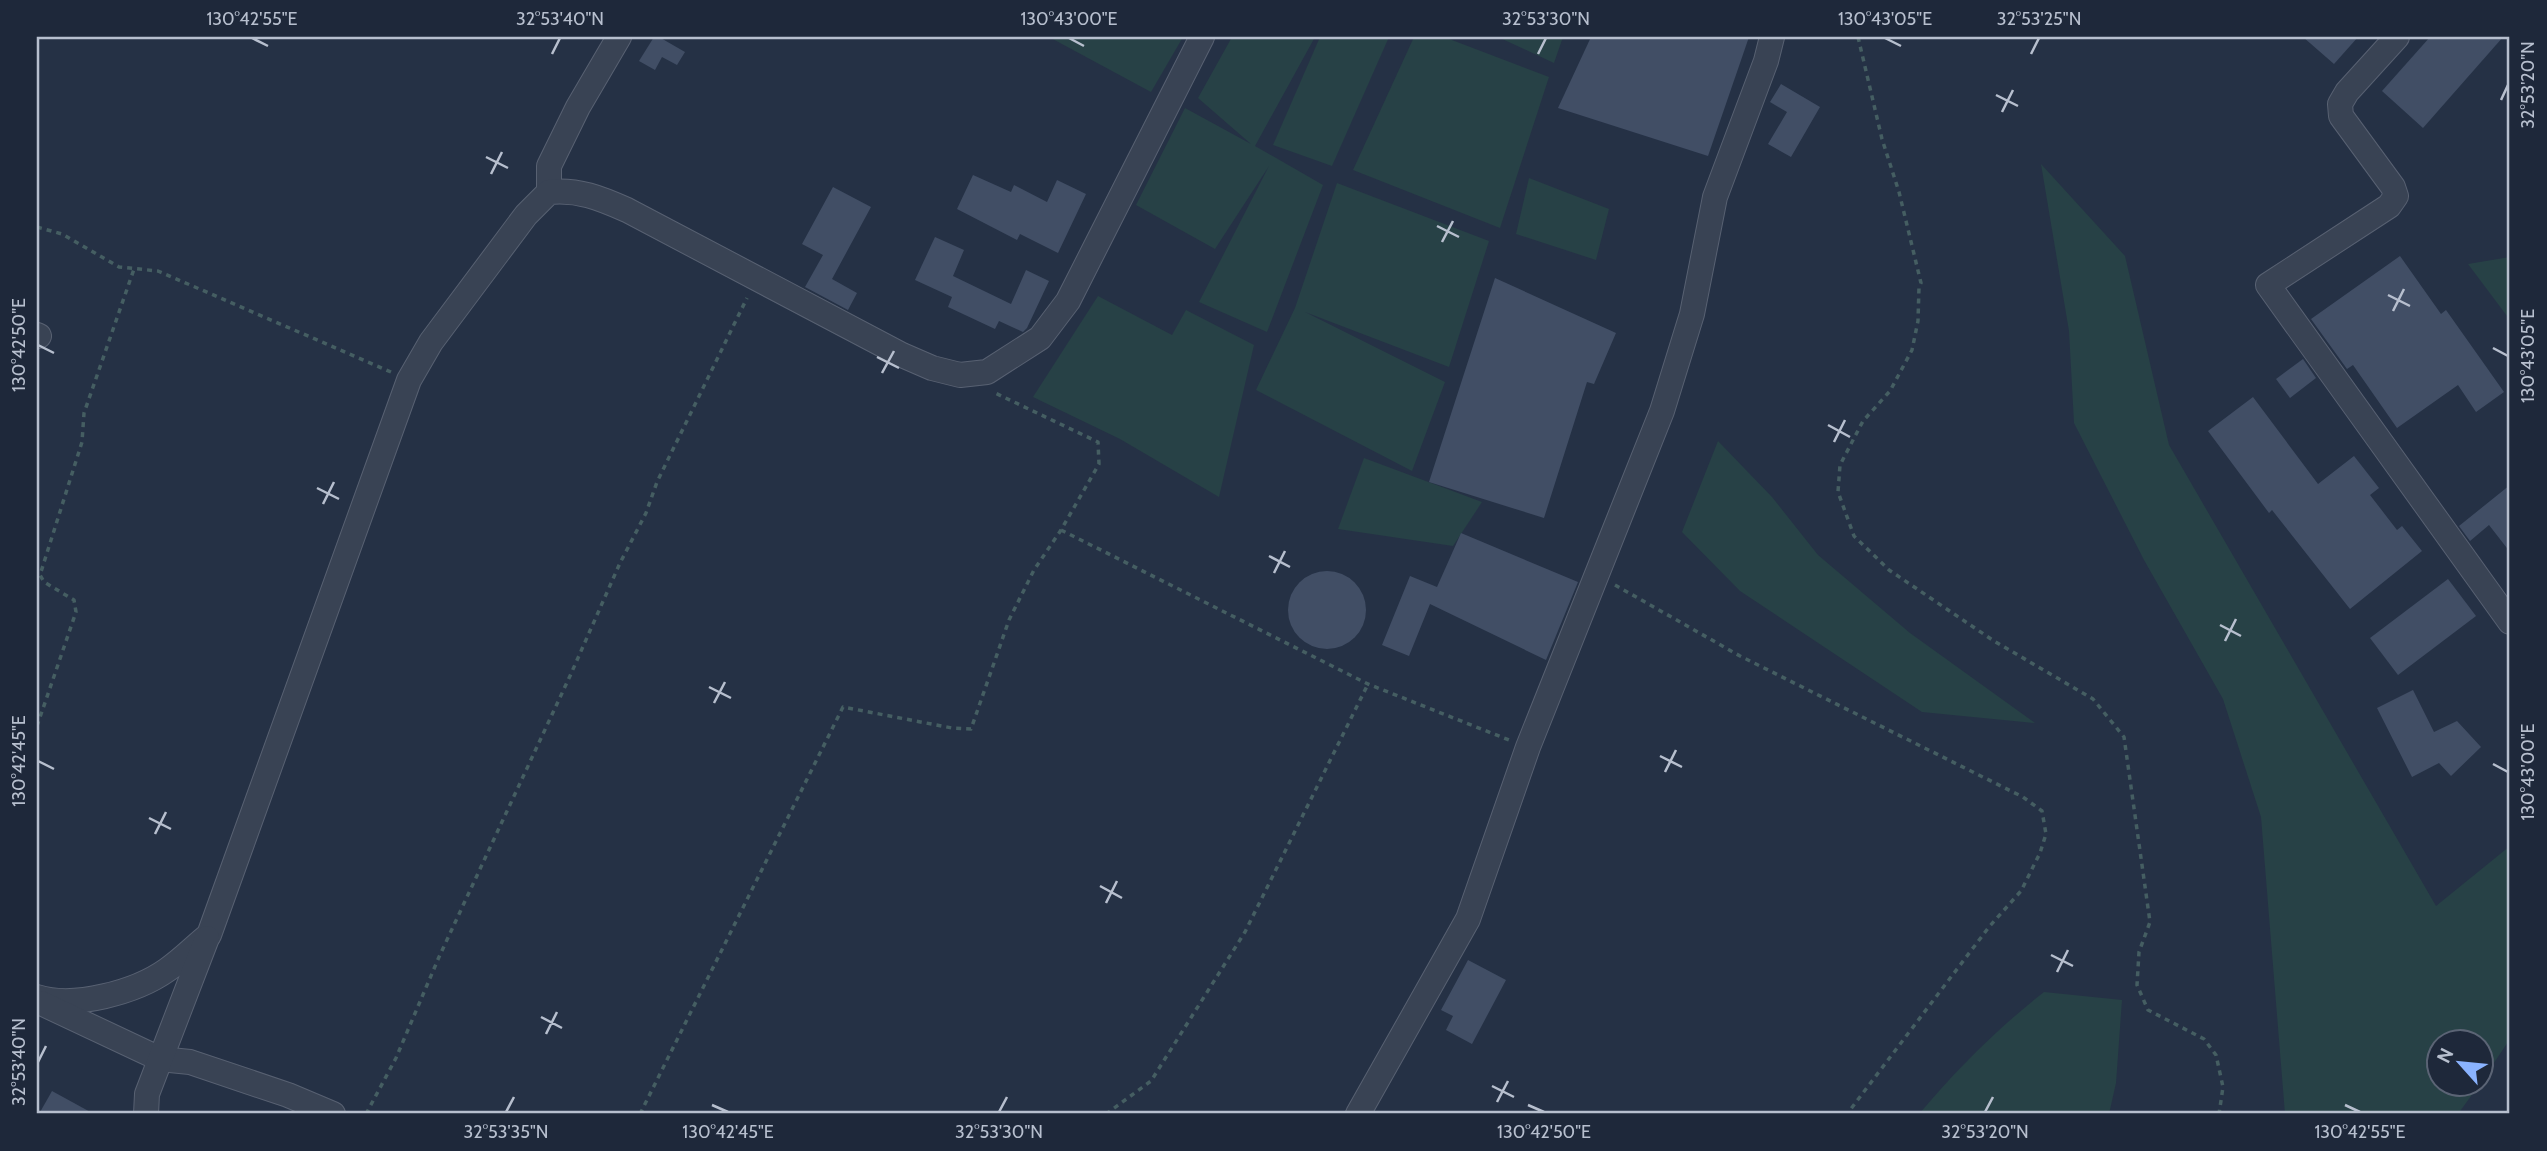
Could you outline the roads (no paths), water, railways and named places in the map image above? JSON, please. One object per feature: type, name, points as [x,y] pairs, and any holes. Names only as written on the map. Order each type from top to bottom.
[{"type":"street","points":[[549,192],[549,166],[578,107],[619,37]]},
{"type":"street","points":[[146,1114],[147,1094],[209,934],[409,380],[431,342],[526,215],[549,192],[568,190],[595,196],[757,277],[902,355],[932,368],[960,375],[988,372],[1040,338],[1068,301],[1202,37]]},
{"type":"street","points":[[1358,1114],[1468,919],[1528,747],[1662,411],[1692,314],[1714,197],[1766,61],[1772,37]]},
{"type":"street","points":[[2397,37],[2347,92],[2340,104],[2341,116],[2393,187],[2396,196],[2389,206],[2268,285],[2510,622]]},
{"type":"street","points":[[37,999],[75,1000],[111,996],[166,971],[209,934]]},
{"type":"street","points":[[37,999],[160,1059],[190,1062],[288,1095],[333,1114]]}]
